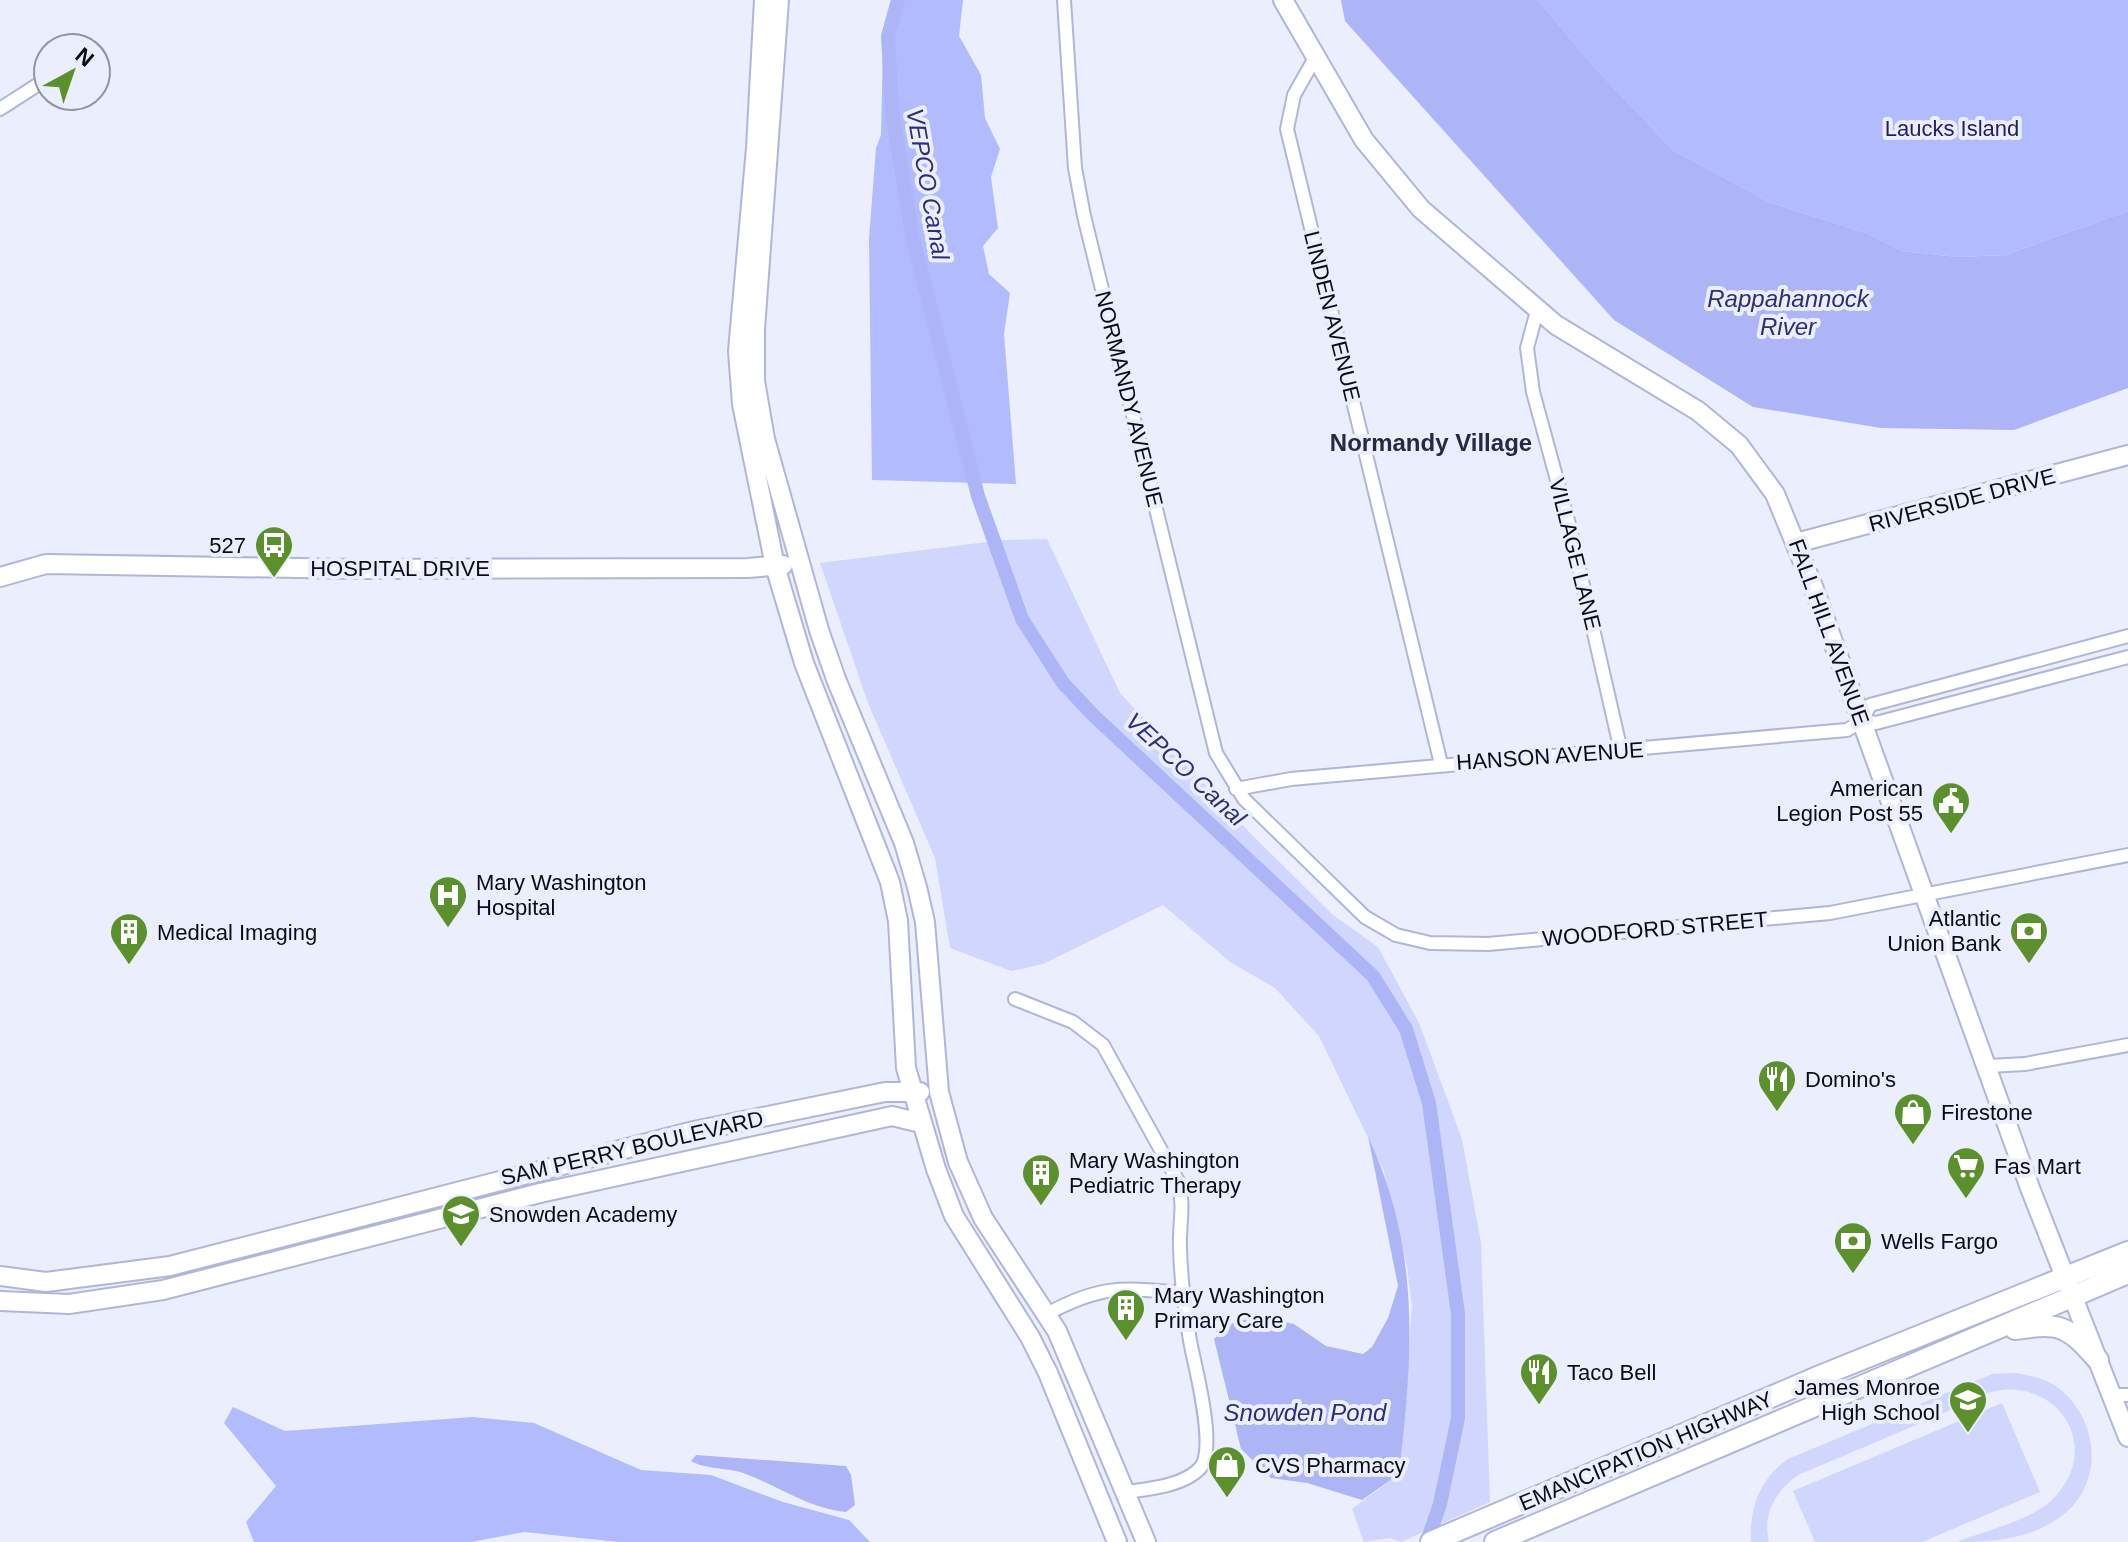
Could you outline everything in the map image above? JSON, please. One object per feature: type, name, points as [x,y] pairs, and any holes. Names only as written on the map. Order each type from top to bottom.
[{"type":"main road","name":"EMANCIPATION HIGHWAY","points":[[1431,1542],[1849,1365],[2128,1252]]},
{"type":"main road","name":"EMANCIPATION HIGHWAY","points":[[1495,1542],[2128,1273]]},
{"type":"main road","points":[[1988,1333],[2059,1326],[2076,1335],[2098,1360]]},
{"type":"street","points":[[764,0],[753,186],[738,345],[742,404],[775,566],[804,663],[890,882],[898,921],[900,1007],[910,1092],[954,1216],[1030,1337],[1117,1542]]},
{"type":"street","points":[[779,0],[755,329],[755,381],[765,439],[836,679],[886,796],[917,887],[925,922],[939,1092],[958,1162],[983,1218],[1047,1314],[1079,1379],[1146,1542]]},
{"type":"street","name":"NORMANDY AVENUE","points":[[1064,0],[1075,168],[1084,216],[1216,753],[1236,789]]},
{"type":"street","name":"FALL HILL AVENUE","points":[[1283,0],[1315,58],[1389,174],[1466,251],[1537,311],[1716,424],[1755,463],[1775,494],[1796,543],[1989,1066],[2030,1188],[2098,1360],[2120,1395],[2128,1437]]},
{"type":"street","name":"LINDEN AVENUE","points":[[1315,58],[1294,95],[1287,129],[1441,764]]},
{"type":"street","points":[[0,109],[32,88]]},
{"type":"street","name":"VILLAGE LANE","points":[[1537,311],[1527,348],[1533,392],[1561,494],[1621,751]]},
{"type":"street","name":"RIVERSIDE DRIVE","points":[[1796,543],[2128,455]]},
{"type":"street","name":"HOSPITAL DRIVE","points":[[0,577],[46,564],[357,569],[775,566],[801,561]]},
{"type":"street","name":"HANSON AVENUE","points":[[1236,789],[1291,779],[1441,764],[1847,730],[1862,721],[1870,705],[2128,636]]},
{"type":"street","name":"HANSON AVENUE","points":[[1862,721],[1876,723],[2128,657]]},
{"type":"street","name":"WOODFORD STREET","points":[[1236,789],[1365,917],[1396,935],[1430,943],[1488,944],[1830,913],[1926,897],[2128,855]]},
{"type":"street","points":[[1015,999],[1073,1022],[1092,1034],[1118,1067],[1178,1181],[1184,1214],[1180,1242],[1184,1293],[1201,1391],[1205,1457],[1196,1471],[1163,1486],[1126,1492]]},
{"type":"street","points":[[1989,1066],[2025,1064],[2128,1045]]},
{"type":"street","name":"SAM PERRY BOULEVARD","points":[[0,1276],[46,1282],[170,1266],[694,1131],[885,1092],[939,1092]]},
{"type":"street","name":"SAM PERRY BOULEVARD","points":[[0,1301],[69,1304],[163,1290],[701,1155],[892,1116],[921,1123]]},
{"type":"street","points":[[1047,1314],[1079,1297],[1106,1289],[1184,1293]]},
{"type":"shaded area","points":[[1047,539],[1120,693],[1250,833],[1333,915],[1378,947],[1419,1023],[1462,1139],[1481,1243],[1490,1502],[1401,1542],[1390,1538],[1364,1542],[1352,1509],[1399,1474],[1412,1306],[1407,1267],[1384,1171],[1319,1036],[1275,988],[1230,962],[1163,905],[1043,964],[1011,971],[950,948],[935,858],[868,703],[820,563],[1003,540]]},
{"type":"shaded area","points":[[2016,1373],[2045,1381],[2061,1390],[2074,1403],[2089,1435],[2092,1452],[2085,1486],[2076,1502],[2051,1523],[2012,1538],[1957,1542],[2035,1512],[2056,1496],[2069,1477],[2074,1458],[2074,1440],[2068,1423],[2057,1408],[2042,1397],[2023,1391],[2001,1390],[1980,1396],[1798,1475],[1783,1488],[1769,1512],[1769,1542],[1751,1542],[1752,1517],[1758,1495],[1770,1475],[1788,1459],[1992,1374]]},
{"type":"shaded area","points":[[2002,1403],[2040,1492],[1922,1542],[1815,1542],[1793,1491]]},
{"type":"green space","points":[[891,0],[963,0],[959,36],[981,75],[985,118],[1000,149],[991,177],[998,228],[983,246],[989,274],[1010,293],[1004,334],[1016,484],[872,480],[869,238],[876,148],[881,135],[883,41]]},
{"type":"green space","name":"Laucks Island","points":[[1538,0],[2128,0],[2128,211],[2005,255],[1958,257],[1902,251],[1866,233],[1769,202],[1673,150],[1595,68]]},
{"type":"green space","points":[[233,1407],[285,1431],[473,1417],[534,1423],[641,1470],[711,1475],[783,1502],[849,1520],[870,1542],[619,1542],[524,1532],[471,1542],[254,1542],[246,1522],[276,1486],[224,1423]]},
{"type":"water","name":"Rappahannock River","points":[[1341,0],[1538,0],[1595,68],[1673,150],[1769,202],[1866,233],[1902,251],[1958,257],[2005,255],[2128,211],[2128,388],[2014,430],[1881,428],[1753,407],[1614,320],[1345,21]]},
{"type":"water","name":"Snowden Pond","points":[[1368,1136],[1397,1220],[1409,1302],[1409,1344],[1399,1474],[1362,1500],[1307,1483],[1271,1478],[1241,1449],[1214,1339],[1233,1323],[1257,1316],[1294,1324],[1326,1346],[1363,1354],[1372,1347],[1388,1318],[1398,1286]]},
{"type":"water","points":[[696,1455],[846,1466],[851,1475],[855,1505],[846,1512],[819,1506],[746,1474],[697,1464],[691,1461]]},
{"type":"waterway","name":"VEPCO Canal","points":[[898,0],[888,36],[892,111],[912,235],[978,496],[1022,619],[1063,683],[1093,715],[1373,976],[1406,1029],[1429,1103],[1458,1314],[1458,1418],[1440,1504],[1427,1542]]},
{"type":"place","name":"527","points":[[274,579]]},
{"type":"place","name":"American Legion Post 55","points":[[1951,835]]},
{"type":"place","name":"Mary Washington Hospital","points":[[448,929]]},
{"type":"place","name":"Atlantic Union Bank","points":[[2029,965]]},
{"type":"place","name":"Medical Imaging","points":[[129,966]]},
{"type":"place","name":"Domino's","points":[[1777,1113]]},
{"type":"place","name":"Firestone","points":[[1913,1146]]},
{"type":"place","name":"Fas Mart","points":[[1966,1200]]},
{"type":"place","name":"Mary Washington Pediatric Therapy","points":[[1041,1207]]},
{"type":"place","name":"Snowden Academy","points":[[461,1248]]},
{"type":"place","name":"Wells Fargo","points":[[1853,1275]]},
{"type":"place","name":"Mary Washington Primary Care","points":[[1126,1342]]},
{"type":"place","name":"Taco Bell","points":[[1539,1406]]},
{"type":"place","name":"James Monroe High School","points":[[1968,1434]]},
{"type":"place","name":"CVS Pharmacy","points":[[1227,1499]]},
{"type":"district","name":"Normandy Village","points":[[1431,442]]}]
